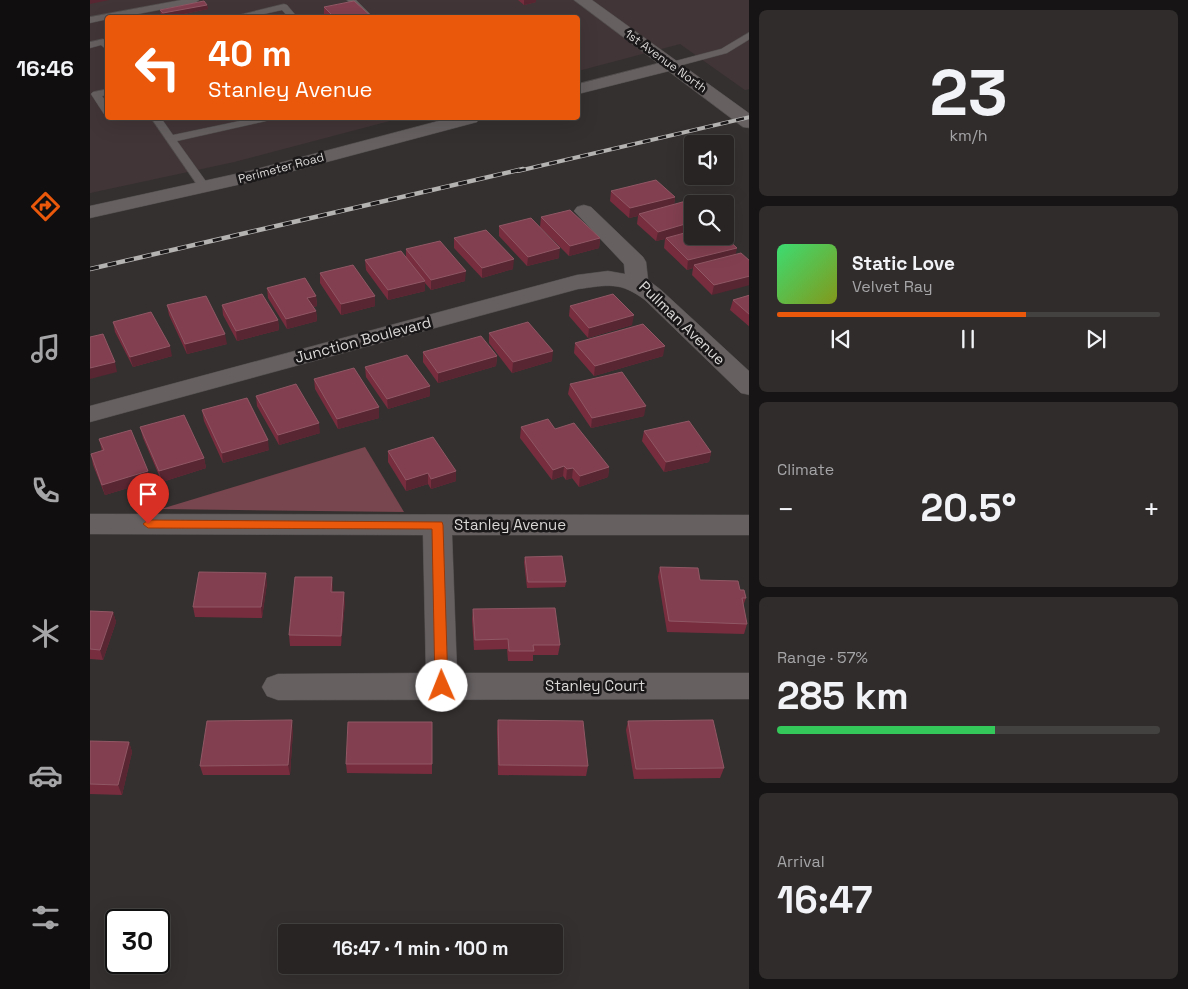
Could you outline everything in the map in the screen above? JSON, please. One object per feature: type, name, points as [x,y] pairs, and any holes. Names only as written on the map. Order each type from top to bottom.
[{"type":"street","name":"1st Avenue North","points":[[582,0],[749,123]]},
{"type":"street","points":[[580,88],[671,65]]},
{"type":"street","name":"Perimeter Road","points":[[90,212],[252,176],[462,120]]},
{"type":"street","name":"Pullman Avenue","points":[[584,211],[635,262],[637,284],[653,294],[749,387]]},
{"type":"street","name":"Junction Boulevard","points":[[90,414],[577,282],[608,278],[637,284]]},
{"type":"street","name":"Stanley Avenue","points":[[90,524],[749,526]]},
{"type":"street","points":[[437,525],[442,686]]},
{"type":"street","name":"Stanley Court","points":[[278,688],[749,686]]},
{"type":"lane","points":[[116,15],[195,0]]},
{"type":"lane","points":[[351,0],[367,15]]},
{"type":"lane","points":[[245,15],[284,7],[291,15]]},
{"type":"lane","points":[[90,20],[105,17]]},
{"type":"lane","points":[[671,65],[724,50],[749,35]]},
{"type":"lane","points":[[90,45],[105,44]]},
{"type":"lane","points":[[105,92],[96,94],[105,108]]},
{"type":"lane","points":[[157,120],[204,187]]},
{"type":"lane","points":[[171,139],[257,120]]},
{"type":"shaded area","points":[[90,0],[749,0],[749,89],[745,90],[680,44],[580,70],[580,15],[105,15],[105,120],[393,120],[234,162],[90,193]]},
{"type":"shaded area","points":[[365,447],[404,512],[161,509]]},
{"type":"building","points":[[204,1],[207,5],[163,13],[160,10]]},
{"type":"building","points":[[354,1],[370,15],[332,15],[324,7]]},
{"type":"building","points":[[656,180],[675,197],[630,208],[611,191]]},
{"type":"building","points":[[684,202],[684,224],[658,232],[639,214]]},
{"type":"building","points":[[570,210],[600,238],[570,246],[541,217]]},
{"type":"building","points":[[531,218],[560,248],[528,257],[499,226]]},
{"type":"building","points":[[486,230],[514,259],[482,268],[454,238]]},
{"type":"building","points":[[684,233],[684,245],[734,245],[737,248],[688,260],[666,238]]},
{"type":"building","points":[[440,241],[466,271],[431,280],[406,249]]},
{"type":"building","points":[[401,251],[425,281],[388,290],[365,260]]},
{"type":"building","points":[[741,253],[749,260],[749,276],[714,285],[694,265]]},
{"type":"building","points":[[353,265],[375,296],[341,304],[320,273]]},
{"type":"building","points":[[305,278],[316,296],[307,298],[316,311],[286,319],[267,288]]},
{"type":"building","points":[[262,294],[278,320],[236,331],[222,305]]},
{"type":"building","points":[[613,294],[634,315],[589,328],[570,306]]},
{"type":"building","points":[[749,295],[749,314],[733,300]]},
{"type":"building","points":[[206,296],[225,334],[185,344],[167,305]]},
{"type":"building","points":[[151,312],[170,346],[130,357],[113,322]]},
{"type":"building","points":[[528,322],[553,351],[513,362],[489,333]]},
{"type":"building","points":[[643,324],[665,346],[595,366],[575,343]]},
{"type":"building","points":[[103,334],[115,362],[90,368],[90,337]]},
{"type":"building","points":[[481,336],[497,356],[438,373],[423,352]]},
{"type":"building","points":[[407,355],[430,386],[387,399],[365,367]]},
{"type":"building","points":[[354,368],[379,407],[337,419],[314,379]]},
{"type":"building","points":[[622,372],[646,406],[592,418],[570,384]]},
{"type":"building","points":[[296,384],[319,423],[278,435],[256,396]]},
{"type":"building","points":[[247,398],[268,440],[222,453],[202,410]]},
{"type":"building","points":[[184,415],[204,458],[159,471],[140,427]]},
{"type":"building","points":[[548,419],[555,429],[574,423],[609,467],[580,476],[573,468],[567,469],[564,466],[553,470],[521,427]]},
{"type":"building","points":[[689,421],[711,452],[666,462],[644,431]]},
{"type":"building","points":[[131,430],[148,471],[102,485],[91,454],[104,450],[99,439]]},
{"type":"building","points":[[433,437],[456,471],[431,479],[428,473],[406,480],[388,451]]},
{"type":"building","points":[[562,556],[566,582],[528,582],[525,557]]},
{"type":"building","points":[[660,567],[698,568],[700,580],[738,581],[740,590],[744,590],[746,598],[742,598],[747,624],[669,621]]},
{"type":"building","points":[[199,572],[266,573],[261,607],[193,607]]},
{"type":"building","points":[[295,577],[332,577],[331,592],[344,592],[341,636],[289,635]]},
{"type":"building","points":[[555,608],[560,645],[533,645],[534,651],[509,651],[508,639],[475,640],[473,609]]},
{"type":"building","points":[[90,611],[113,612],[100,650],[90,649]]},
{"type":"building","points":[[292,720],[288,765],[200,766],[207,721]]},
{"type":"building","points":[[498,720],[583,721],[588,766],[499,765]]},
{"type":"building","points":[[713,720],[724,768],[636,769],[628,721]]},
{"type":"building","points":[[348,722],[432,722],[432,764],[346,764]]},
{"type":"building","points":[[90,741],[129,742],[118,785],[90,784]]},
{"type":"railway","points":[[518,171],[749,117]]},
{"type":"railway","points":[[90,269],[523,169]]},
{"type":"route","points":[[148,524],[437,525],[442,686]]}]
